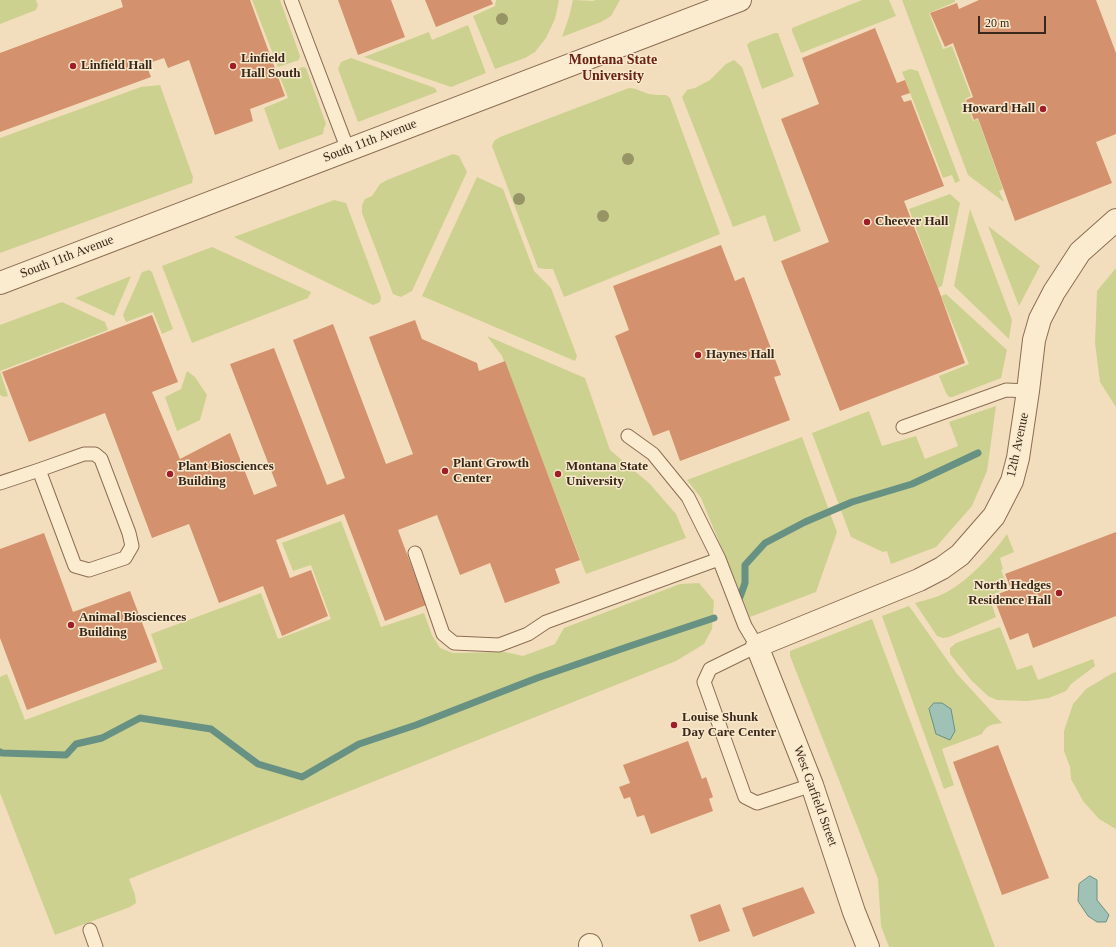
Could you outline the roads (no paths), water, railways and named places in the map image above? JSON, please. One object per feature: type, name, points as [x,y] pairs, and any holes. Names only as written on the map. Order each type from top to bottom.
[{"type":"street","name":"South 11th Avenue","points":[[0,283],[740,0]]},
{"type":"street","name":"12th Avenue","points":[[757,646],[919,580],[942,568],[960,555],[994,516],[1012,481],[1018,458],[1034,340],[1040,319],[1054,292],[1080,252],[1116,220]]},
{"type":"street","name":"West Garfield Street","points":[[757,646],[812,785],[854,912],[868,947]]},
{"type":"lane","points":[[291,0],[348,150]]},
{"type":"lane","points":[[904,427],[1006,390],[1028,391]]},
{"type":"lane","points":[[628,436],[653,454],[688,497],[719,559],[744,626],[757,646],[710,669],[704,682],[745,796],[757,804],[812,785]]},
{"type":"lane","points":[[0,483],[84,454],[95,454],[101,459],[129,533],[132,546],[125,558],[89,570],[75,566],[40,470]]},
{"type":"lane","points":[[415,554],[443,634],[454,643],[499,645],[528,634],[546,622],[719,559]]},
{"type":"lane","points":[[90,930],[96,947]]},
{"type":"water","points":[[934,703],[942,703],[951,709],[955,731],[950,740],[936,734],[929,709]]},
{"type":"water","points":[[1090,876],[1097,880],[1097,900],[1109,915],[1106,922],[1097,922],[1088,916],[1078,901],[1079,884]]},
{"type":"waterway","points":[[740,597],[745,583],[745,565],[765,543],[805,522],[852,502],[912,484],[978,453]]},
{"type":"waterway","points":[[0,752],[66,755],[76,744],[102,738],[140,718],[211,729],[258,764],[302,777],[359,744],[416,725],[537,678],[714,618]]},
{"type":"place","name":"Linfield Hall","points":[[73,66]]},
{"type":"place","name":"Linfield Hall South","points":[[233,66]]},
{"type":"place","name":"Howard Hall","points":[[1043,109]]},
{"type":"place","name":"Cheever Hall","points":[[867,222]]},
{"type":"place","name":"Haynes Hall","points":[[698,355]]},
{"type":"place","name":"Plant Growth Center","points":[[445,471]]},
{"type":"place","name":"Plant Biosciences Building","points":[[170,474]]},
{"type":"place","name":"Montana State University","points":[[558,474]]},
{"type":"place","name":"North Hedges Residence Hall","points":[[1059,593]]},
{"type":"place","name":"Animal Biosciences Building","points":[[71,625]]},
{"type":"place","name":"Louise Shunk Day Care Center","points":[[674,725]]},
{"type":"district","name":"Montana State University","points":[[613,68]]}]
